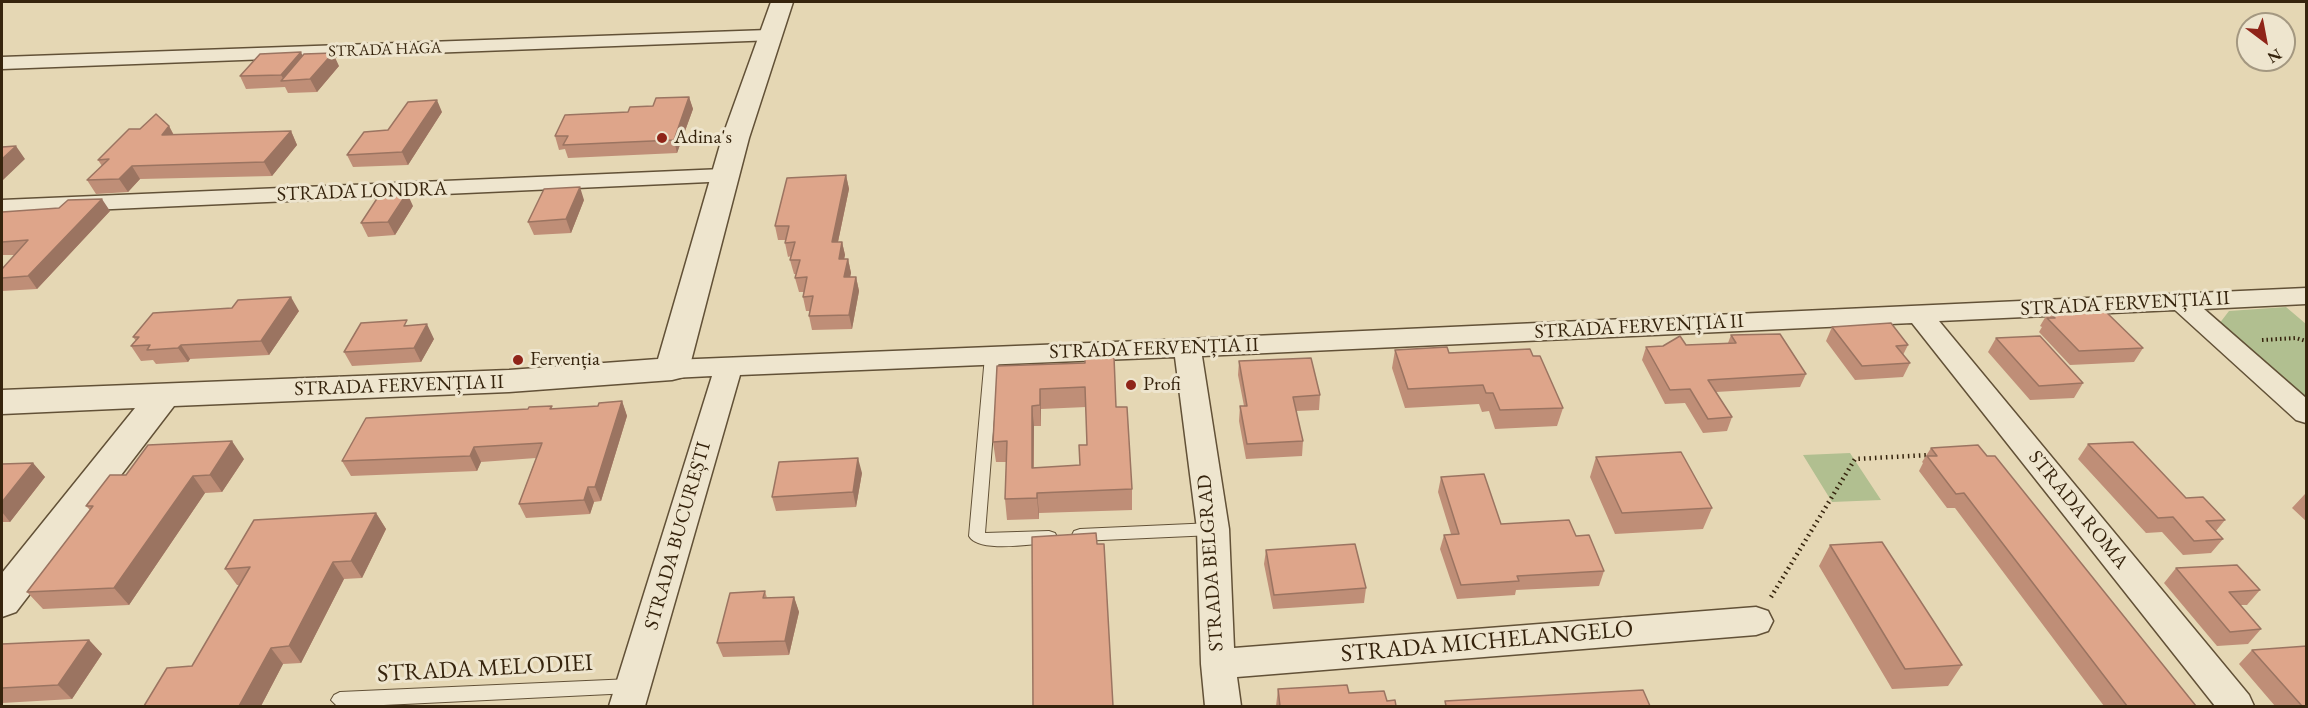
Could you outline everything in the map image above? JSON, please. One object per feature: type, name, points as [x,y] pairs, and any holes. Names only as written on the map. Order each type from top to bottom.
[{"type":"street","points":[[672,369],[723,176],[768,36],[782,2]]},
{"type":"street","name":"STRADA HAGA","points":[[2,63],[768,36]]},
{"type":"street","name":"STRADA LONDRA","points":[[2,207],[723,176]]},
{"type":"street","name":"STRADA FERVENȚIA II","points":[[2,402],[509,381],[729,366],[1187,348],[2307,296]]},
{"type":"street","points":[[2181,302],[2307,413]]},
{"type":"street","name":"STRADA ROMA","points":[[1919,314],[2236,706]]},
{"type":"street","name":"STRADA BELGRAD","points":[[1187,348],[1213,529],[1218,664],[1223,706]]},
{"type":"street","name":"STRADA BUCUREȘTI","points":[[630,696],[729,366]]},
{"type":"street","points":[[2,601],[164,396]]},
{"type":"street","name":"STRADA MICHELANGELO","points":[[1218,664],[1756,621]]},
{"type":"lane","points":[[993,356],[977,536],[979,539],[1213,529]]},
{"type":"lane","name":"STRADA MELODIEI","points":[[340,700],[630,696]]},
{"type":"path","points":[[1756,621],[1855,459],[1936,454]]},
{"type":"green space","points":[[2286,307],[2306,324],[2306,400],[2219,324],[2229,311]]},
{"type":"green space","points":[[1850,453],[1881,500],[1832,502],[1803,455]]},
{"type":"building","points":[[301,52],[281,75],[240,76],[260,54]]},
{"type":"building","points":[[333,53],[310,79],[281,81],[304,54]]},
{"type":"building","points":[[689,97],[674,140],[563,145],[568,136],[555,136],[565,115],[628,112],[630,107],[653,106],[656,98]]},
{"type":"building","points":[[437,100],[402,152],[347,155],[364,132],[388,130],[408,102]]},
{"type":"building","points":[[156,114],[169,126],[162,135],[291,131],[264,162],[132,166],[119,179],[87,180],[109,159],[98,160],[129,129],[140,129]]},
{"type":"building","points":[[16,146],[2,159],[2,147]]},
{"type":"building","points":[[846,175],[832,242],[842,242],[839,259],[848,259],[844,277],[856,277],[849,315],[809,316],[813,296],[803,297],[807,277],[795,278],[800,260],[790,260],[795,242],[785,243],[789,226],[775,226],[787,178]]},
{"type":"building","points":[[580,187],[566,219],[528,222],[544,189]]},
{"type":"building","points":[[407,193],[388,222],[361,223],[380,194]]},
{"type":"building","points":[[102,199],[28,276],[2,278],[2,269],[28,240],[2,242],[2,212],[59,208],[68,200]]},
{"type":"building","points":[[291,297],[261,341],[181,345],[178,348],[147,350],[150,345],[131,346],[139,337],[133,337],[153,313],[232,308],[238,300]]},
{"type":"building","points":[[2103,309],[2143,348],[2079,351],[2047,318],[2055,318],[2049,311]]},
{"type":"building","points":[[407,320],[404,326],[427,324],[414,348],[344,352],[361,323]]},
{"type":"building","points":[[1891,323],[1908,345],[1896,346],[1910,363],[1862,366],[1832,327]]},
{"type":"building","points":[[1780,334],[1806,374],[1708,380],[1732,417],[1708,419],[1690,389],[1670,390],[1646,347],[1663,346],[1680,336],[1686,345],[1736,343],[1731,335]]},
{"type":"building","points":[[2040,336],[2083,383],[2039,386],[1996,338]]},
{"type":"building","points":[[1447,347],[1449,353],[1530,349],[1533,356],[1540,356],[1563,408],[1500,410],[1493,393],[1486,393],[1483,385],[1408,389],[1395,350]]},
{"type":"building","points":[[1114,357],[1116,407],[1127,407],[1132,489],[1037,493],[1037,498],[1005,499],[1007,441],[993,442],[997,366],[1085,363],[1085,358]],"holes":[[[1085,387],[1087,445],[1079,445],[1080,465],[1032,468],[1032,406],[1040,405],[1040,389]]]},
{"type":"building","points":[[1311,358],[1320,395],[1293,397],[1303,441],[1247,444],[1240,406],[1247,406],[1239,361]]},
{"type":"building","points":[[622,401],[595,487],[588,487],[584,500],[519,504],[542,443],[474,447],[470,456],[342,461],[366,418],[528,409],[529,407],[552,406],[550,409],[598,406],[599,403]]},
{"type":"building","points":[[232,441],[210,475],[193,476],[114,588],[27,592],[93,506],[86,506],[110,475],[126,475],[148,445]]},
{"type":"building","points":[[2133,442],[2186,498],[2203,497],[2225,520],[2206,521],[2223,539],[2194,541],[2173,517],[2158,518],[2088,444]]},
{"type":"building","points":[[1978,445],[1987,456],[1995,456],[2196,706],[2127,706],[1964,493],[1956,494],[1927,456],[1937,456],[1931,448]]},
{"type":"building","points":[[1681,452],[1712,508],[1622,513],[1596,457]]},
{"type":"building","points":[[858,458],[853,492],[772,497],[779,462]]},
{"type":"building","points":[[33,463],[2,502],[2,464]]},
{"type":"building","points":[[1484,474],[1501,524],[1569,520],[1576,536],[1589,535],[1604,571],[1517,576],[1519,581],[1461,585],[1444,535],[1459,534],[1441,477]]},
{"type":"building","points":[[376,513],[351,561],[333,562],[289,646],[271,648],[239,706],[144,706],[167,668],[192,666],[250,567],[225,569],[254,520]]},
{"type":"building","points":[[1096,533],[1097,544],[1104,544],[1113,706],[1033,706],[1032,537]]},
{"type":"building","points":[[1882,542],[1962,665],[1905,669],[1830,545]]},
{"type":"building","points":[[1355,544],[1366,588],[1274,595],[1266,550]]},
{"type":"building","points":[[2237,565],[2260,590],[2229,592],[2261,629],[2230,632],[2176,568]]},
{"type":"building","points":[[765,591],[763,598],[794,597],[785,641],[717,643],[730,593]]},
{"type":"building","points":[[89,640],[58,685],[2,688],[2,644]]},
{"type":"building","points":[[2307,646],[2307,706],[2302,706],[2252,650]]},
{"type":"building","points":[[1347,685],[1349,693],[1384,691],[1387,701],[1395,700],[1396,706],[1280,706],[1278,689]]},
{"type":"building","points":[[1643,690],[1650,706],[1446,706],[1445,701]]},
{"type":"place","name":"Adina's","points":[[662,138]]},
{"type":"place","name":"Fervenția","points":[[518,360]]},
{"type":"place","name":"Profi","points":[[1131,385]]}]
